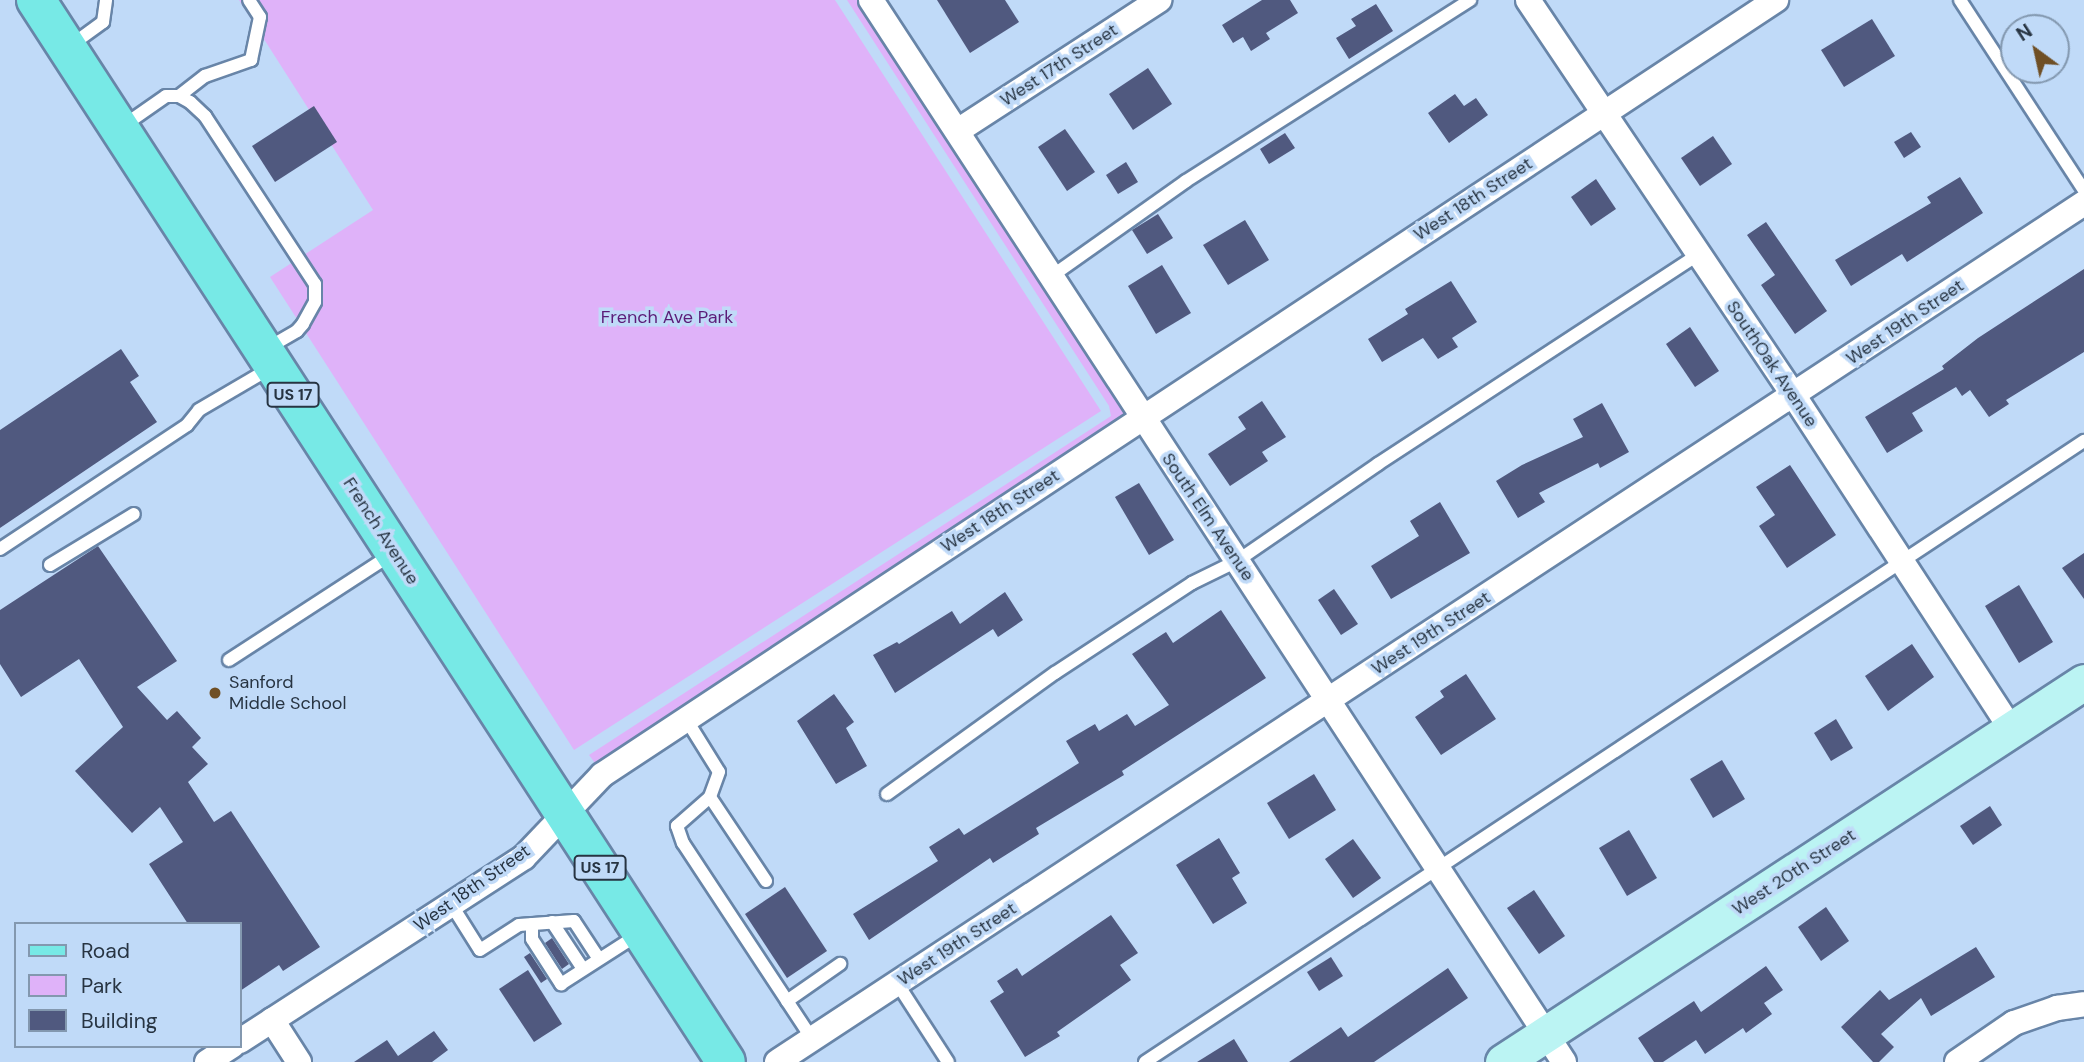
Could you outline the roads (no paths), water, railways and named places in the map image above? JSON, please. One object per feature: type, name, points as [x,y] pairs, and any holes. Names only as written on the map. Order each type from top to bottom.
[{"type":"main road","name":"French Avenue","points":[[36,0],[726,1062]]},
{"type":"street","name":"South Elm Avenue","points":[[872,0],[959,130],[1142,418],[1556,1048]]},
{"type":"street","name":"West 17th Street","points":[[959,130],[1159,0]]},
{"type":"street","name":"SouthOak Avenue","points":[[1528,0],[1794,396],[2012,730]]},
{"type":"street","name":"West 18th Street","points":[[242,1040],[524,857],[602,775],[1776,0]]},
{"type":"street","name":"West 19th Street","points":[[777,1062],[2084,203]]},
{"type":"street","name":"West 20th Street","points":[[1503,1062],[1556,1048],[2084,682]]},
{"type":"street","points":[[1956,1062],[2014,1023],[2057,1008],[2084,1004]]},
{"type":"street","points":[[272,1020],[299,1062]]},
{"type":"street","points":[[207,1062],[229,1048]]},
{"type":"lane","points":[[68,48],[103,22],[106,0]]},
{"type":"lane","points":[[120,128],[166,96],[179,96],[205,76],[251,60],[260,17],[249,0]]},
{"type":"lane","points":[[1052,276],[1186,181],[1470,0]]},
{"type":"lane","points":[[1960,0],[2084,190]]},
{"type":"lane","points":[[0,549],[187,425],[199,410],[269,358],[303,324],[315,302],[315,284],[205,116],[179,96]]},
{"type":"lane","points":[[887,794],[1055,673],[1192,583],[1237,561],[1378,464],[1699,254]]},
{"type":"lane","points":[[1145,1062],[2084,441]]},
{"type":"lane","points":[[50,565],[134,513]]},
{"type":"lane","points":[[229,660],[395,552]]},
{"type":"lane","points":[[686,719],[719,772],[710,797],[677,826],[683,843],[812,1039]]},
{"type":"lane","points":[[710,797],[766,881]]},
{"type":"lane","points":[[451,904],[480,950],[519,925],[574,921],[599,959]]},
{"type":"lane","points":[[552,922],[583,969]]},
{"type":"lane","points":[[532,924],[532,939],[561,984],[642,932]]},
{"type":"lane","points":[[788,1001],[839,964]]},
{"type":"lane","points":[[897,983],[948,1062]]},
{"type":"place","name":"Sanford Middle School","points":[[215,693]]},
{"type":"park label","name":"French Ave Park","points":[[667,317]]}]
